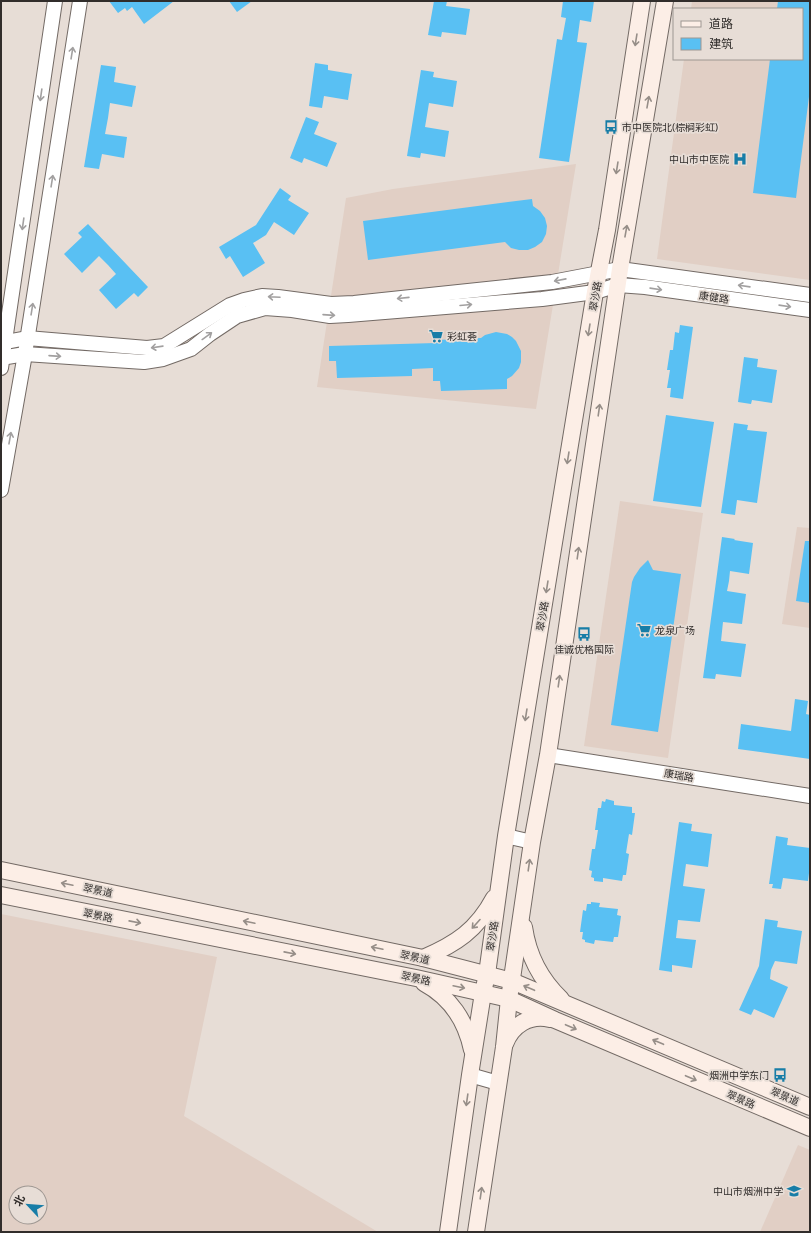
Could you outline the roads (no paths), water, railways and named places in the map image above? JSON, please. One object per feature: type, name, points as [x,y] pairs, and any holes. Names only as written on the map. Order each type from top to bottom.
[{"type":"main road","name":"翠沙路","points":[[448,1232],[506,836],[595,292],[607,230],[642,1]]},
{"type":"main road","name":"翠沙路","points":[[476,1232],[504,1047],[509,999],[532,842],[548,755],[619,277],[665,1]]},
{"type":"main road","name":"翠景道","points":[[1,870],[423,958],[512,981],[810,1107]]},
{"type":"main road","points":[[423,958],[442,950],[465,935],[475,926],[488,909],[498,891]]},
{"type":"main road","name":"翠景路","points":[[1,895],[416,978],[509,999],[810,1128]]},
{"type":"main road","points":[[523,904],[525,935],[534,961],[544,979],[565,1003]]},
{"type":"main road","points":[[416,978],[433,988],[449,1002],[461,1018],[469,1037],[473,1057]]},
{"type":"main road","points":[[504,1047],[507,1038],[512,1031],[527,1020],[536,1018],[555,1020]]},
{"type":"street","points":[[55,1],[3,343],[2,361],[25,354],[144,362],[163,360],[190,348],[237,316],[265,308],[292,310],[330,316],[427,302],[599,273],[619,277]]},
{"type":"street","points":[[1,490],[25,354],[80,1]]},
{"type":"street","points":[[3,343],[27,338],[147,348],[164,346],[230,305],[262,296],[278,296],[331,304],[542,299],[595,292],[619,277]]},
{"type":"street","name":"康健路","points":[[619,277],[810,294]]},
{"type":"street","name":"康健路","points":[[619,277],[653,288],[810,310]]},
{"type":"street","name":"康瑞路","points":[[548,755],[810,796]]},
{"type":"street","points":[[506,836],[532,842]]},
{"type":"street","points":[[470,1075],[498,1084]]},
{"type":"place","name":"市中医院北(棕榈彩虹)","points":[[611,127]]},
{"type":"place","name":"中山市中医院","points":[[740,159]]},
{"type":"place","name":"彩虹荟","points":[[436,336]]},
{"type":"place","name":"龙泉广场","points":[[644,630]]},
{"type":"place","name":"佳诚优格国际","points":[[584,634]]},
{"type":"place","name":"烟洲中学东门","points":[[780,1075]]},
{"type":"place","name":"中山市烟洲中学","points":[[794,1191]]}]
